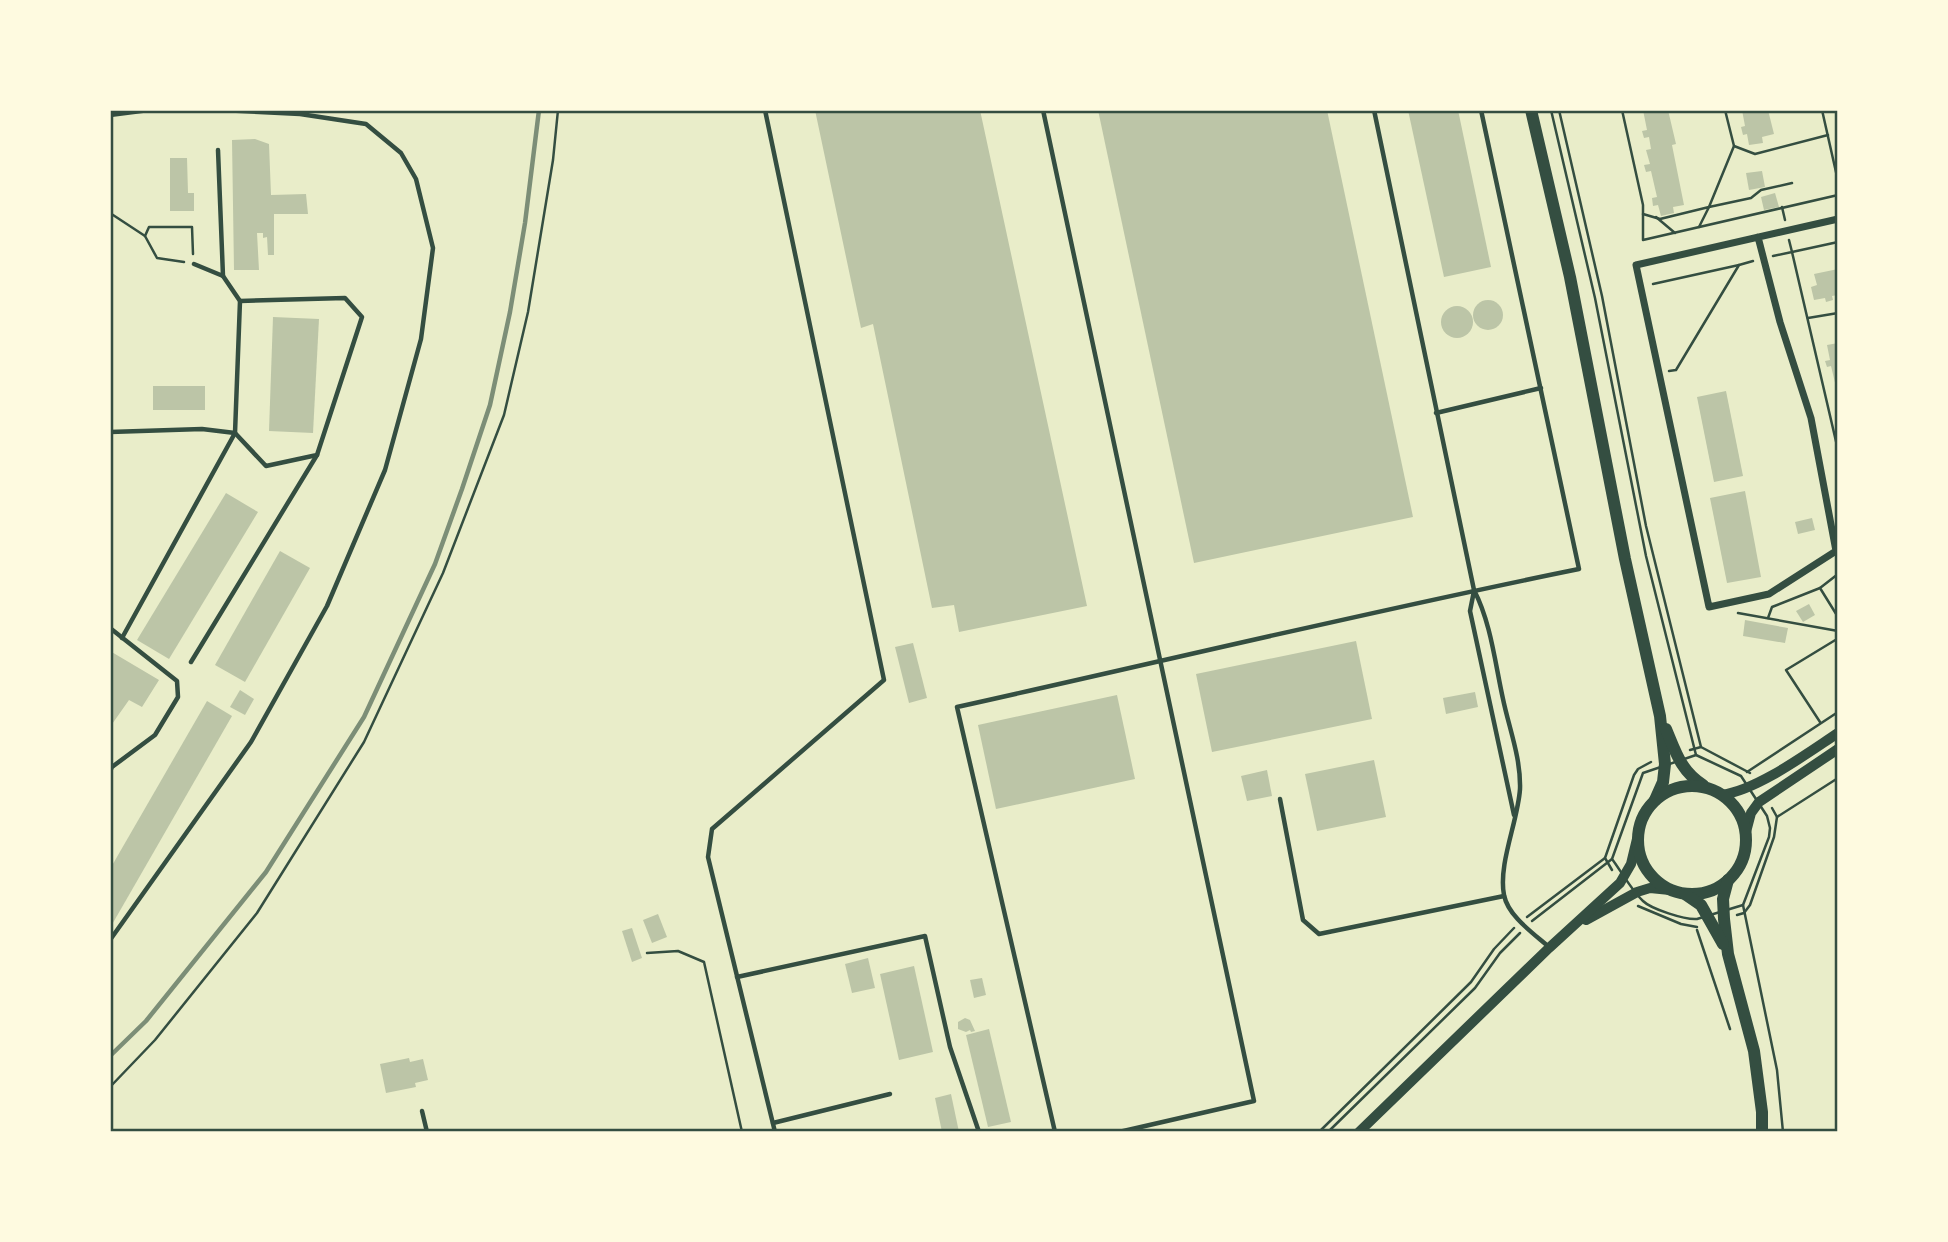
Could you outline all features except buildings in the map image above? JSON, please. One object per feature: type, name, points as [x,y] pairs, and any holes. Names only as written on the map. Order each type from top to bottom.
[{"type":"main road","points":[[1531,110],[1573,290],[1625,559],[1672,759],[1690,777],[1722,795],[1738,811],[1746,832],[1744,855],[1738,869],[1728,880],[1709,892],[1685,894]]},
{"type":"main road","points":[[1672,759],[1654,800],[1643,816],[1637,839],[1639,855],[1656,881],[1670,890],[1685,894],[1717,917]]},
{"type":"main road","points":[[1654,800],[1678,787],[1709,788]]},
{"type":"main road","points":[[1728,880],[1717,917],[1754,1051],[1762,1132]]},
{"type":"street","points":[[1758,237],[1780,322],[1811,418],[1836,551],[1769,594],[1709,607],[1636,265],[1787,230],[1838,219]]},
{"type":"street","points":[[1722,795],[1753,786],[1836,742]]},
{"type":"street","points":[[1746,832],[1751,813],[1762,799],[1836,742]]},
{"type":"street","points":[[1359,1132],[1623,879],[1631,863],[1637,839]]},
{"type":"street","points":[[1574,926],[1633,894],[1650,888],[1670,890]]},
{"type":"lane","points":[[110,115],[114,110]]},
{"type":"lane","points":[[110,115],[149,110]]},
{"type":"lane","points":[[110,940],[251,742],[327,606],[385,470],[421,339],[433,248],[416,179],[401,153],[366,124],[300,114],[221,110]]},
{"type":"lane","points":[[765,110],[884,680],[712,829],[708,857],[775,1132]]},
{"type":"lane","points":[[1043,110],[1254,1101],[1119,1132]]},
{"type":"lane","points":[[1374,110],[1474,590],[1483,608],[1520,770],[1520,792],[1503,876],[1504,895],[1510,910],[1549,948]]},
{"type":"lane","points":[[1055,1132],[957,707],[1474,590],[1579,569],[1481,110]]},
{"type":"lane","points":[[122,638],[235,433],[240,301],[223,276],[218,150]]},
{"type":"lane","points":[[194,264],[223,276]]},
{"type":"lane","points":[[191,662],[317,455],[362,317],[345,298],[240,301]]},
{"type":"lane","points":[[1436,413],[1541,388]]},
{"type":"lane","points":[[110,432],[202,429],[235,433],[266,466],[317,455]]},
{"type":"lane","points":[[1474,590],[1471,611],[1515,819]]},
{"type":"lane","points":[[110,628],[177,681],[178,697],[155,735],[110,771]]},
{"type":"lane","points":[[1280,799],[1303,920],[1319,934],[1504,895]]},
{"type":"lane","points":[[737,977],[925,936],[950,1047],[979,1132]]},
{"type":"lane","points":[[773,1124],[890,1094]]},
{"type":"lane","points":[[422,1111],[427,1132]]},
{"type":"path","points":[[110,1087],[155,1040],[257,913],[364,742],[443,573],[505,415],[530,299],[553,160],[558,110]]},
{"type":"path","points":[[1551,110],[1595,298],[1646,556],[1696,755]]},
{"type":"path","points":[[1559,110],[1601,296],[1646,526],[1701,747]]},
{"type":"path","points":[[1622,110],[1643,205],[1643,240],[1838,195]]},
{"type":"path","points":[[1699,226],[1734,146],[1725,110]]},
{"type":"path","points":[[1822,110],[1838,181]]},
{"type":"path","points":[[1734,146],[1755,154],[1828,135]]},
{"type":"path","points":[[1643,214],[1660,219],[1751,198],[1761,190],[1792,183]]},
{"type":"path","points":[[1782,208],[1838,450]]},
{"type":"path","points":[[110,213],[145,236],[157,258],[194,264],[192,227],[149,227],[145,236]]},
{"type":"path","points":[[1656,217],[1675,233]]},
{"type":"path","points":[[1641,287],[1838,242]]},
{"type":"path","points":[[1659,374],[1676,370],[1739,265]]},
{"type":"path","points":[[1808,318],[1838,313]]},
{"type":"path","points":[[1768,619],[1772,607],[1820,588],[1838,574]]},
{"type":"path","points":[[1820,588],[1838,617]]},
{"type":"path","points":[[1735,612],[1838,631]]},
{"type":"path","points":[[1820,722],[1786,670],[1838,640]]},
{"type":"path","points":[[1741,776],[1838,712]]},
{"type":"path","points":[[1328,1132],[1475,988],[1500,953],[1526,926],[1612,859],[1643,773],[1701,747],[1748,771],[1753,786]]},
{"type":"path","points":[[1319,1132],[1471,982],[1494,949],[1521,921],[1605,858],[1638,769],[1644,765],[1696,755],[1741,776],[1753,786],[1777,817],[1774,837],[1750,905],[1744,913],[1697,919],[1682,918],[1646,904],[1633,894]]},
{"type":"path","points":[[1777,817],[1838,778]]},
{"type":"path","points":[[1762,799],[1770,828],[1769,837],[1743,905],[1777,1070],[1783,1132]]},
{"type":"path","points":[[1605,858],[1623,879]]},
{"type":"path","points":[[1612,859],[1642,909],[1681,924],[1696,927],[1743,905]]},
{"type":"path","points":[[1696,927],[1730,1029]]},
{"type":"path","points":[[647,953],[678,951],[704,962],[743,1132]]},
{"type":"railway","points":[[110,1056],[146,1021],[266,872],[364,717],[435,564],[490,405],[525,223],[539,110]]}]
